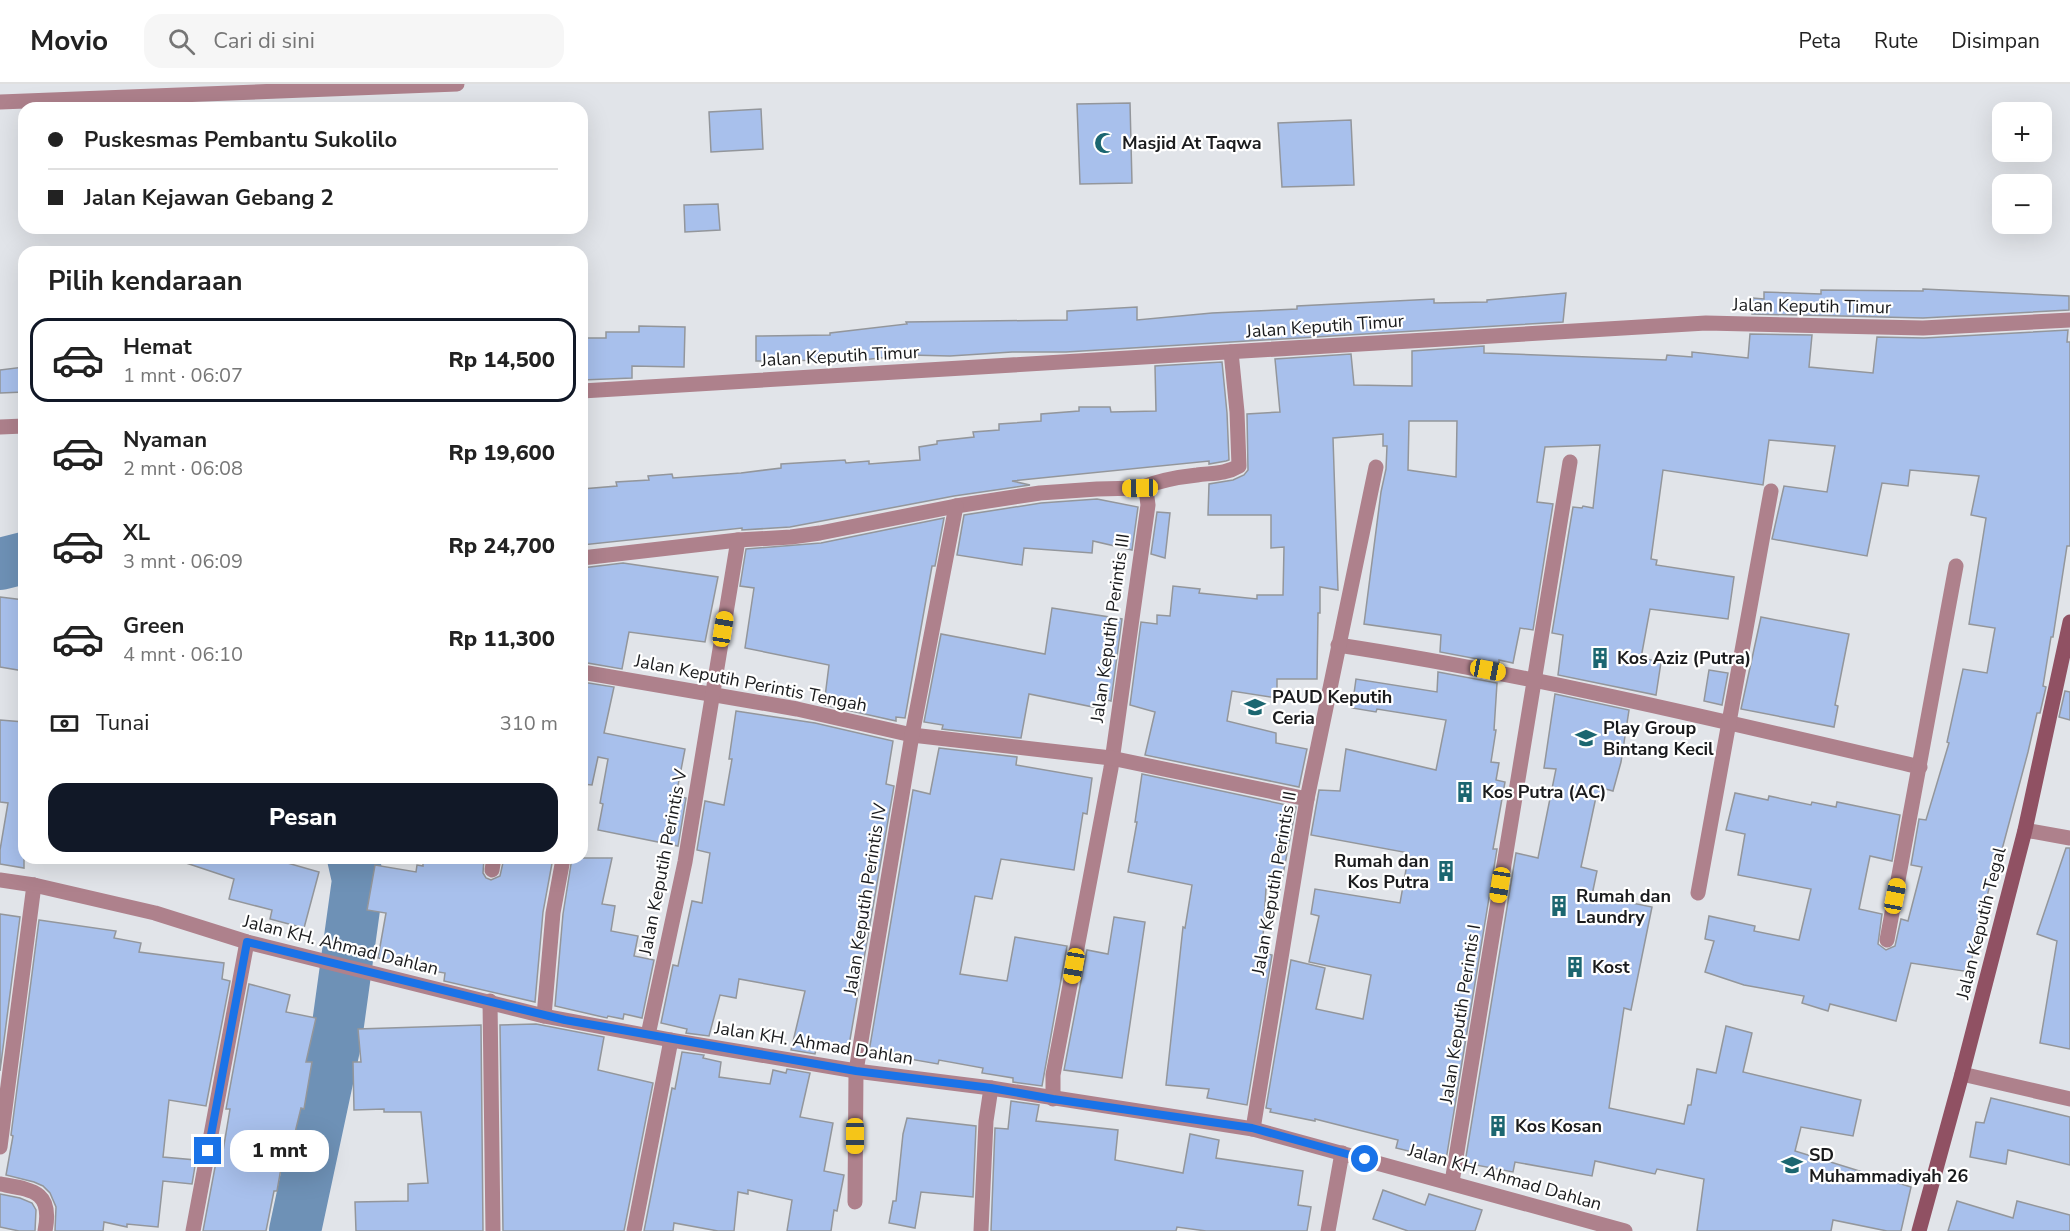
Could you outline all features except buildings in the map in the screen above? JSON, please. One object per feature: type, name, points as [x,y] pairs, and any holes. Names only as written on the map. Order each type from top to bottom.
[{"type":"main road","name":"Jalan Keputih Tegal","points":[[1919,1231],[2025,830],[2070,622]]},
{"type":"street","points":[[62,84],[62,100]]},
{"type":"street","points":[[0,102],[220,89],[457,84]]},
{"type":"street","name":"Jalan Keputih Timur","points":[[588,391],[1706,323],[1923,328],[2070,320]]},
{"type":"street","points":[[588,557],[738,540],[791,537],[956,506],[1040,494],[1140,488],[1176,478],[1229,472],[1239,466],[1231,352]]},
{"type":"street","points":[[0,427],[18,426]]},
{"type":"street","name":"Jalan Keputih Perintis I","points":[[1452,1182],[1569,462]]},
{"type":"street","name":"Jalan Keputih Perintis II","points":[[1252,1128],[1307,799],[1376,467]]},
{"type":"street","name":"Jalan Keputih Perintis III","points":[[1053,1099],[1053,1075],[1111,758],[1148,505],[1146,490],[1140,488]]},
{"type":"street","points":[[1698,893],[1771,491]]},
{"type":"street","name":"Jalan Keputih Perintis IV","points":[[855,1202],[856,1071],[912,735],[956,506]]},
{"type":"street","name":"Jalan Keputih Perintis V","points":[[648,1035],[685,862],[738,540]]},
{"type":"street","points":[[1887,940],[1956,566]]},
{"type":"street","points":[[1338,645],[1443,661],[1533,679],[1920,767]]},
{"type":"street","name":"Jalan Keputih Perintis Tengah","points":[[588,673],[797,709],[912,735]]},
{"type":"street","points":[[912,735],[1111,758],[1307,799]]},
{"type":"street","points":[[2025,830],[2070,838]]},
{"type":"street","points":[[544,1016],[553,913],[562,864]]},
{"type":"street","name":"Jalan KH. Ahmad Dahlan","points":[[0,880],[34,885],[155,913],[247,942],[544,1016],[856,1071],[991,1088],[1252,1128],[1625,1231]]},
{"type":"street","points":[[0,1147],[34,885]]},
{"type":"street","points":[[193,1231],[247,942]]},
{"type":"street","points":[[490,1001],[493,1231]]},
{"type":"street","points":[[634,1231],[671,1040]]},
{"type":"street","points":[[1962,1074],[2070,1099]]},
{"type":"street","points":[[981,1231],[986,1121],[991,1088]]},
{"type":"street","points":[[1328,1231],[1342,1153]]},
{"type":"street","points":[[0,1184],[26,1188],[43,1197],[48,1208],[45,1231]]},
{"type":"waterway","points":[[0,564],[18,560]]},
{"type":"waterway","points":[[295,1231],[336,1039],[358,880],[354,864]]},
{"type":"place","name":"Masjid At Taqwa","points":[[1105,143]]},
{"type":"place","name":"Kos Aziz (Putra)","points":[[1600,658]]},
{"type":"place","name":"PAUD Keputih Ceria","points":[[1255,707]]},
{"type":"place","name":"Play Group Bintang Kecil","points":[[1586,738]]},
{"type":"place","name":"Kos Putra (AC)","points":[[1465,792]]},
{"type":"place","name":"Rumah dan Kos Putra","points":[[1446,871]]},
{"type":"place","name":"Rumah dan Laundry","points":[[1559,906]]},
{"type":"place","name":"Kost","points":[[1575,967]]},
{"type":"place","name":"Kos Kosan","points":[[1498,1126]]},
{"type":"place","name":"SD Muhammadiyah 26","points":[[1792,1165]]},
{"type":"route","points":[[208,1151],[247,942],[544,1016],[856,1071],[991,1088],[1252,1128],[1365,1159]]}]
